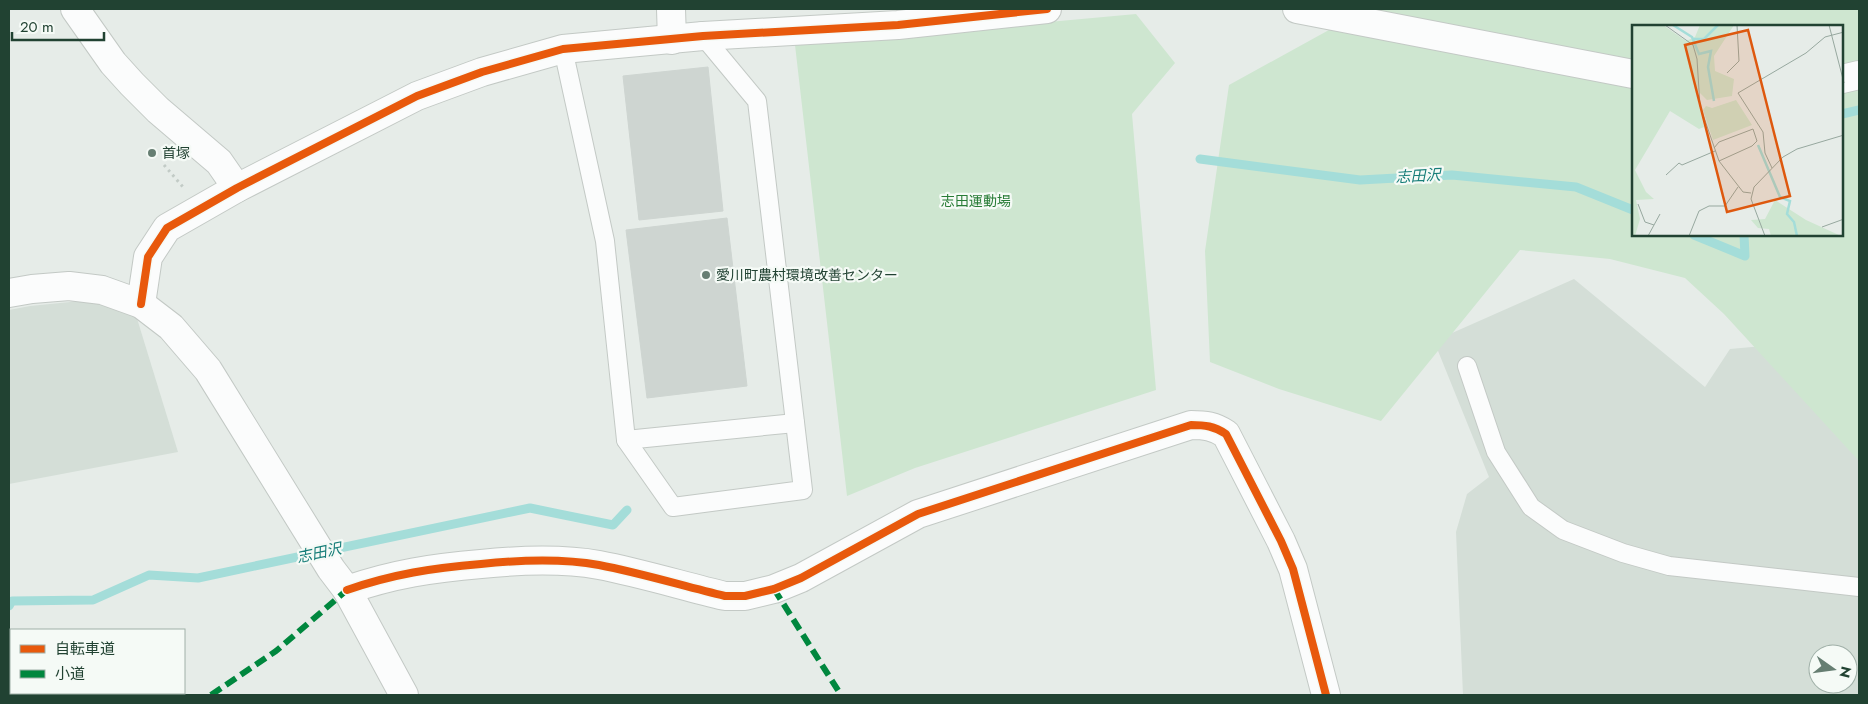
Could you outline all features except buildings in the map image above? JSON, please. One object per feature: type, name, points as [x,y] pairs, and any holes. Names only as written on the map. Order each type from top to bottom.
[{"type":"street","points":[[75,9],[113,63],[158,110],[219,162],[237,188]]},
{"type":"street","points":[[671,9],[672,40]]},
{"type":"street","points":[[141,304],[148,257],[167,228],[237,188],[417,96],[482,72],[563,49],[703,36],[898,25],[1047,9]]},
{"type":"street","points":[[1297,9],[1632,74]]},
{"type":"street","points":[[1843,80],[1859,75]]},
{"type":"street","points":[[9,293],[69,286],[102,290],[141,304],[171,327],[208,370],[339,579],[404,695]]},
{"type":"street","points":[[339,579],[378,579],[426,569],[532,560],[560,561],[598,565],[725,596],[745,596],[774,589],[801,578],[918,514],[1191,425],[1203,425],[1215,427],[1226,434],[1282,541],[1293,568],[1326,695]]},
{"type":"lane","points":[[563,49],[605,241],[626,440],[673,507],[803,490],[757,101],[703,36]]},
{"type":"lane","points":[[1467,366],[1496,452],[1531,507],[1563,530],[1623,553],[1669,566],[1859,587]]},
{"type":"lane","points":[[626,440],[795,423]]},
{"type":"shaded area","points":[[1574,279],[1705,387],[1730,349],[1774,345],[1859,416],[1859,695],[1463,695],[1456,532],[1467,494],[1489,477],[1434,341]]},
{"type":"shaded area","points":[[90,300],[135,312],[178,452],[9,484],[9,310]]},
{"type":"green space","points":[[1367,9],[1859,9],[1859,461],[1724,314],[1685,278],[1610,259],[1520,250],[1381,421],[1279,389],[1210,362],[1205,251],[1229,85]]},
{"type":"green space","name":"志田運動場","points":[[1136,14],[1175,63],[1132,114],[1156,390],[915,468],[847,496],[795,45]]},
{"type":"waterway","name":"志田沢","points":[[1843,114],[1859,110]]},
{"type":"waterway","name":"志田沢","points":[[1200,159],[1360,180],[1452,175],[1576,187],[1632,210]]},
{"type":"waterway","name":"志田沢","points":[[1696,236],[1745,256],[1744,236]]},
{"type":"waterway","name":"志田沢","points":[[9,606],[12,601],[93,600],[149,575],[198,578],[530,508],[613,525],[627,510]]},
{"type":"marked path","points":[[774,589],[841,695]]},
{"type":"marked path","points":[[211,695],[276,651],[347,590]]},
{"type":"cycle path","points":[[141,304],[148,257],[167,228],[237,188],[417,96],[482,72],[563,49],[703,36],[898,25],[1047,9]]},
{"type":"cycle path","points":[[347,590],[397,576],[430,570],[510,561],[540,560],[599,565],[725,596],[745,596],[774,589],[801,578],[918,514],[1191,425],[1205,426],[1226,434],[1281,541],[1293,569],[1326,695]]},
{"type":"place","name":"首塚","points":[[152,153]]},
{"type":"place","name":"愛川町農村環境改善センター","points":[[706,275]]}]
